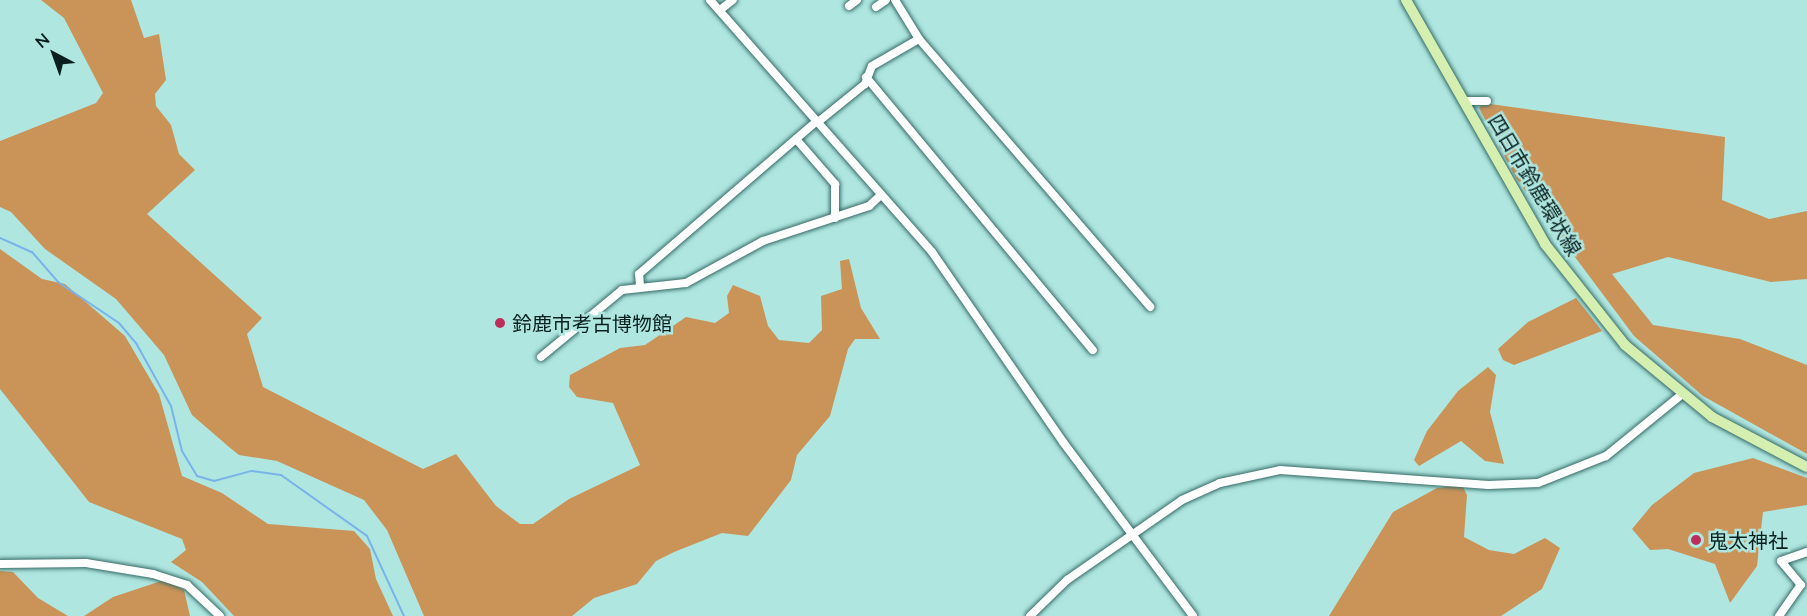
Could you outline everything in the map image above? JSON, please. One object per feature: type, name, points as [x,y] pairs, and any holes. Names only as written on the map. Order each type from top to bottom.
[{"type":"main road","name":"四日市鈴鹿環状線","points":[[1406,0],[1545,244],[1625,345],[1681,394],[1807,467]]},
{"type":"street","points":[[710,0],[932,252],[1132,536],[1193,616]]},
{"type":"street","points":[[720,10],[733,0]]},
{"type":"street","points":[[849,6],[857,0]]},
{"type":"street","points":[[876,7],[886,0]]},
{"type":"street","points":[[895,0],[919,39],[1150,307]]},
{"type":"street","points":[[640,285],[639,274],[818,122],[867,77],[872,66],[919,39]]},
{"type":"street","points":[[867,77],[1093,350]]},
{"type":"street","points":[[1463,101],[1487,101]]},
{"type":"street","points":[[796,139],[835,184],[835,218]]},
{"type":"street","points":[[541,357],[606,300],[640,285],[686,283],[763,241],[835,218],[881,195]]},
{"type":"street","points":[[1030,616],[1048,595],[1199,490],[1258,472],[1318,471],[1510,486],[1550,480],[1606,456],[1681,394]]},
{"type":"street","points":[[1779,616],[1801,585],[1780,561],[1807,552]]},
{"type":"street","points":[[0,564],[86,563],[153,574],[187,585],[220,616]]},
{"type":"shaded area","points":[[41,0],[131,0],[144,38],[159,34],[166,80],[155,94],[156,106],[171,125],[179,154],[195,170],[147,214],[262,318],[247,334],[263,387],[423,469],[456,454],[496,506],[520,524],[533,524],[569,499],[640,465],[613,403],[577,397],[569,387],[570,375],[620,348],[645,345],[686,317],[715,323],[729,313],[727,296],[733,285],[760,296],[768,326],[779,340],[809,343],[822,330],[821,296],[842,289],[840,261],[849,259],[861,308],[880,339],[855,339],[848,349],[830,416],[797,455],[791,480],[748,536],[722,533],[674,552],[656,561],[637,584],[594,598],[572,616],[424,616],[387,530],[364,500],[277,461],[239,455],[229,447],[192,415],[164,355],[116,299],[45,249],[11,212],[0,207],[0,141],[96,103],[103,93],[64,18]]},
{"type":"shaded area","points":[[1483,103],[1725,137],[1722,200],[1769,219],[1807,211],[1807,279],[1771,282],[1668,257],[1612,274],[1653,325],[1740,339],[1807,365],[1807,454],[1703,396],[1634,336],[1516,178],[1479,108]]},
{"type":"shaded area","points":[[0,249],[42,279],[65,284],[125,336],[159,394],[182,476],[222,493],[268,524],[354,531],[370,549],[376,579],[393,616],[234,616],[202,582],[171,562],[186,550],[182,539],[89,502],[0,389]]},
{"type":"shaded area","points":[[1576,298],[1602,331],[1514,365],[1503,360],[1498,349],[1528,322]]},
{"type":"shaded area","points":[[1488,367],[1496,375],[1490,412],[1504,464],[1485,461],[1461,441],[1419,466],[1414,460],[1427,431],[1458,391]]},
{"type":"shaded area","points":[[1753,458],[1807,478],[1807,505],[1763,512],[1757,566],[1730,603],[1715,564],[1668,549],[1650,550],[1632,529],[1652,505],[1694,473]]},
{"type":"shaded area","points":[[1462,485],[1467,495],[1464,537],[1489,550],[1514,554],[1545,538],[1560,548],[1542,589],[1501,616],[1329,616],[1393,512],[1437,488]]},
{"type":"shaded area","points":[[0,571],[13,572],[38,598],[68,616],[0,616]]},
{"type":"shaded area","points":[[164,580],[184,590],[190,616],[84,616],[113,597]]},
{"type":"waterway","points":[[0,238],[32,252],[58,282],[119,323],[136,343],[171,406],[182,451],[197,476],[214,481],[252,471],[281,475],[367,536],[404,616]]},
{"type":"place","name":"鈴鹿市考古博物館","points":[[500,323]]},
{"type":"place","name":"鬼太神社","points":[[1696,540]]}]
